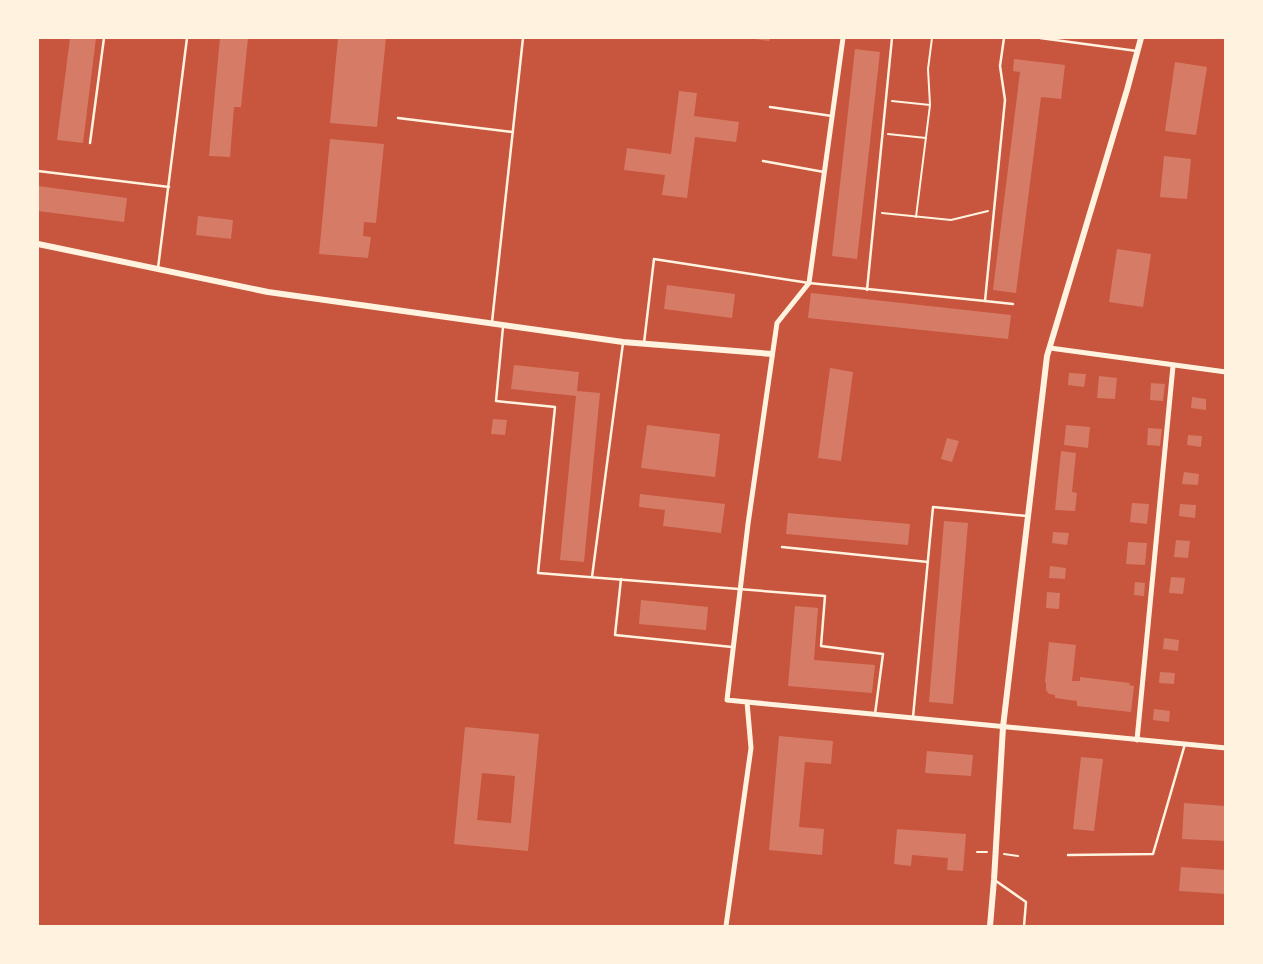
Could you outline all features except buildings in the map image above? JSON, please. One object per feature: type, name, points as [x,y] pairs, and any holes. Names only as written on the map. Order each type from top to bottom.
[{"type":"street","points":[[843,38],[809,283],[777,323],[740,588],[727,700],[1226,748]]},
{"type":"street","points":[[990,926],[1003,727],[1047,356],[1141,38]]},
{"type":"street","points":[[38,244],[268,292],[623,342],[772,354]]},
{"type":"street","points":[[1050,348],[1226,372]]},
{"type":"street","points":[[1137,740],[1173,366]]},
{"type":"street","points":[[726,926],[751,748],[747,702]]},
{"type":"lane","points":[[90,143],[104,38]]},
{"type":"lane","points":[[158,269],[187,38]]},
{"type":"lane","points":[[492,323],[523,38]]},
{"type":"lane","points":[[867,290],[892,38]]},
{"type":"lane","points":[[985,301],[1005,100],[1000,66],[1004,38]]},
{"type":"lane","points":[[1040,38],[1138,51]]},
{"type":"lane","points":[[770,107],[832,116]]},
{"type":"lane","points":[[398,118],[513,132]]},
{"type":"lane","points":[[763,161],[824,172]]},
{"type":"lane","points":[[38,171],[169,187]]},
{"type":"lane","points":[[644,344],[654,260],[809,283],[1013,304]]},
{"type":"lane","points":[[504,325],[496,401],[555,407],[538,573],[825,596],[821,646],[883,654],[876,714]]},
{"type":"lane","points":[[592,577],[623,342]]},
{"type":"lane","points":[[913,718],[933,507],[1027,516]]},
{"type":"lane","points":[[782,548],[928,562]]},
{"type":"lane","points":[[621,579],[615,635],[733,648]]},
{"type":"lane","points":[[1068,855],[1153,854],[1185,744]]},
{"type":"lane","points":[[994,880],[1026,902],[1024,926]]},
{"type":"path","points":[[916,217],[930,105],[928,69],[932,38]]},
{"type":"path","points":[[886,100],[930,105]]},
{"type":"path","points":[[882,133],[926,138]]},
{"type":"path","points":[[875,212],[951,220],[994,209]]}]
